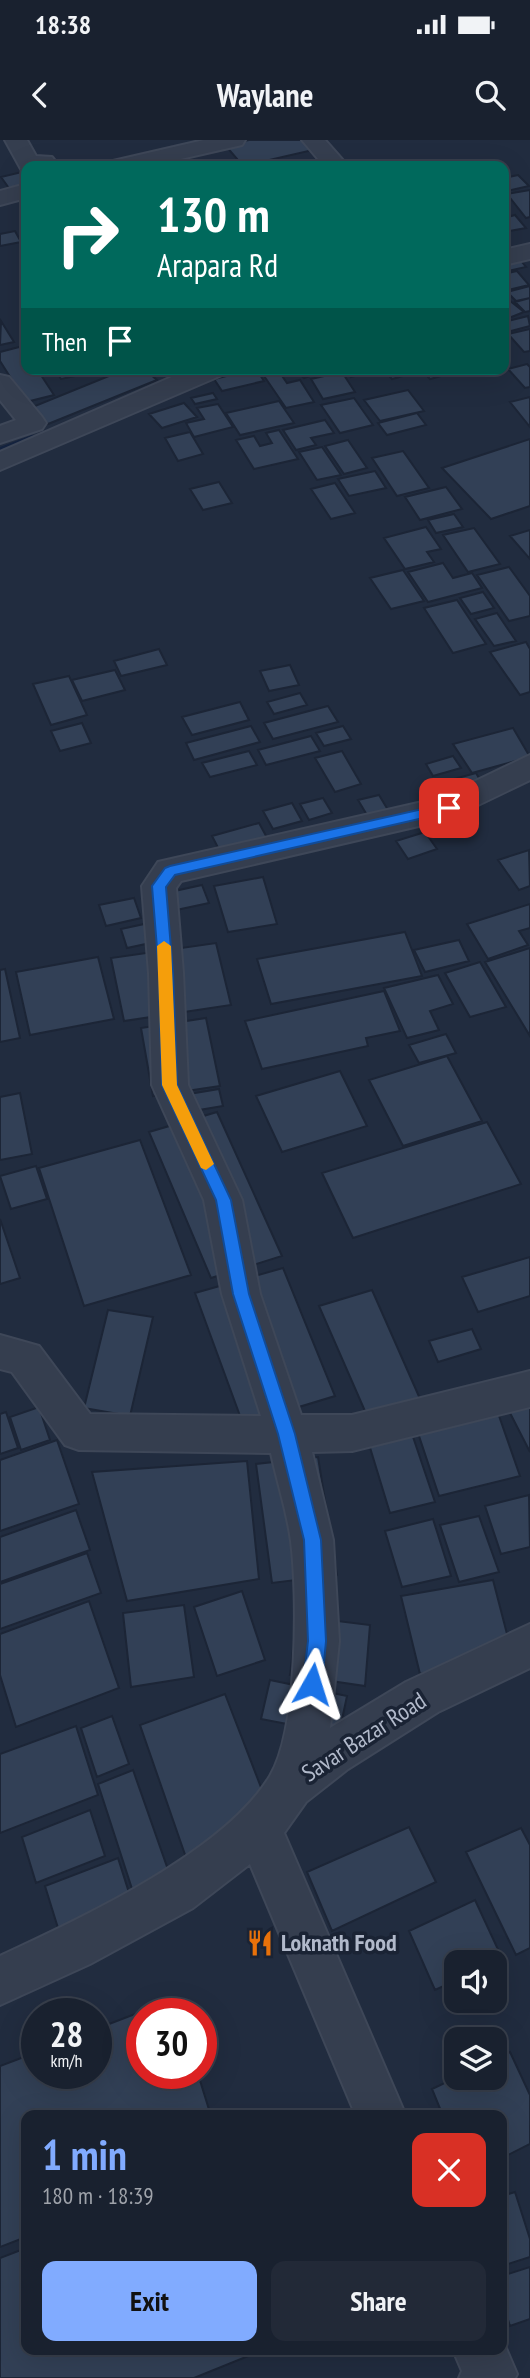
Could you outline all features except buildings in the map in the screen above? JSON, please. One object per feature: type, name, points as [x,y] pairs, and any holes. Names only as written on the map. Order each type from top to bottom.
[{"type":"street","points":[[16,140],[27,161]]},
{"type":"street","points":[[143,161],[234,140]]},
{"type":"street","points":[[313,140],[332,161]]},
{"type":"street","points":[[0,198],[21,192]]},
{"type":"street","points":[[509,257],[530,251]]},
{"type":"street","points":[[0,462],[199,375]]},
{"type":"street","points":[[0,383],[33,423],[0,435]]},
{"type":"street","points":[[290,1786],[308,1727],[317,1641],[312,1540],[287,1434],[241,1294],[223,1200],[170,1085],[166,973],[159,886],[170,871],[449,808],[530,766]]},
{"type":"street","points":[[0,1352],[25,1358],[79,1432],[352,1433],[530,1389]]},
{"type":"street","name":"Savar Bazar Road","points":[[0,1981],[73,1947],[176,1891],[259,1829],[290,1786],[332,1753],[422,1697],[530,1646]]},
{"type":"street","points":[[259,1829],[378,2110]]},
{"type":"street","points":[[482,2355],[490,2374],[486,2378]]},
{"type":"waterway","points":[[0,451],[36,437]]},
{"type":"slow traffic","points":[[164,946],[170,1085],[206,1164]]},
{"type":"place","name":"Loknath Food","points":[[260,1943]]},
{"type":"route","points":[[312,1684],[317,1641],[312,1540],[287,1434],[241,1294],[223,1200],[170,1085],[166,973],[159,886],[170,871],[449,808]]}]
